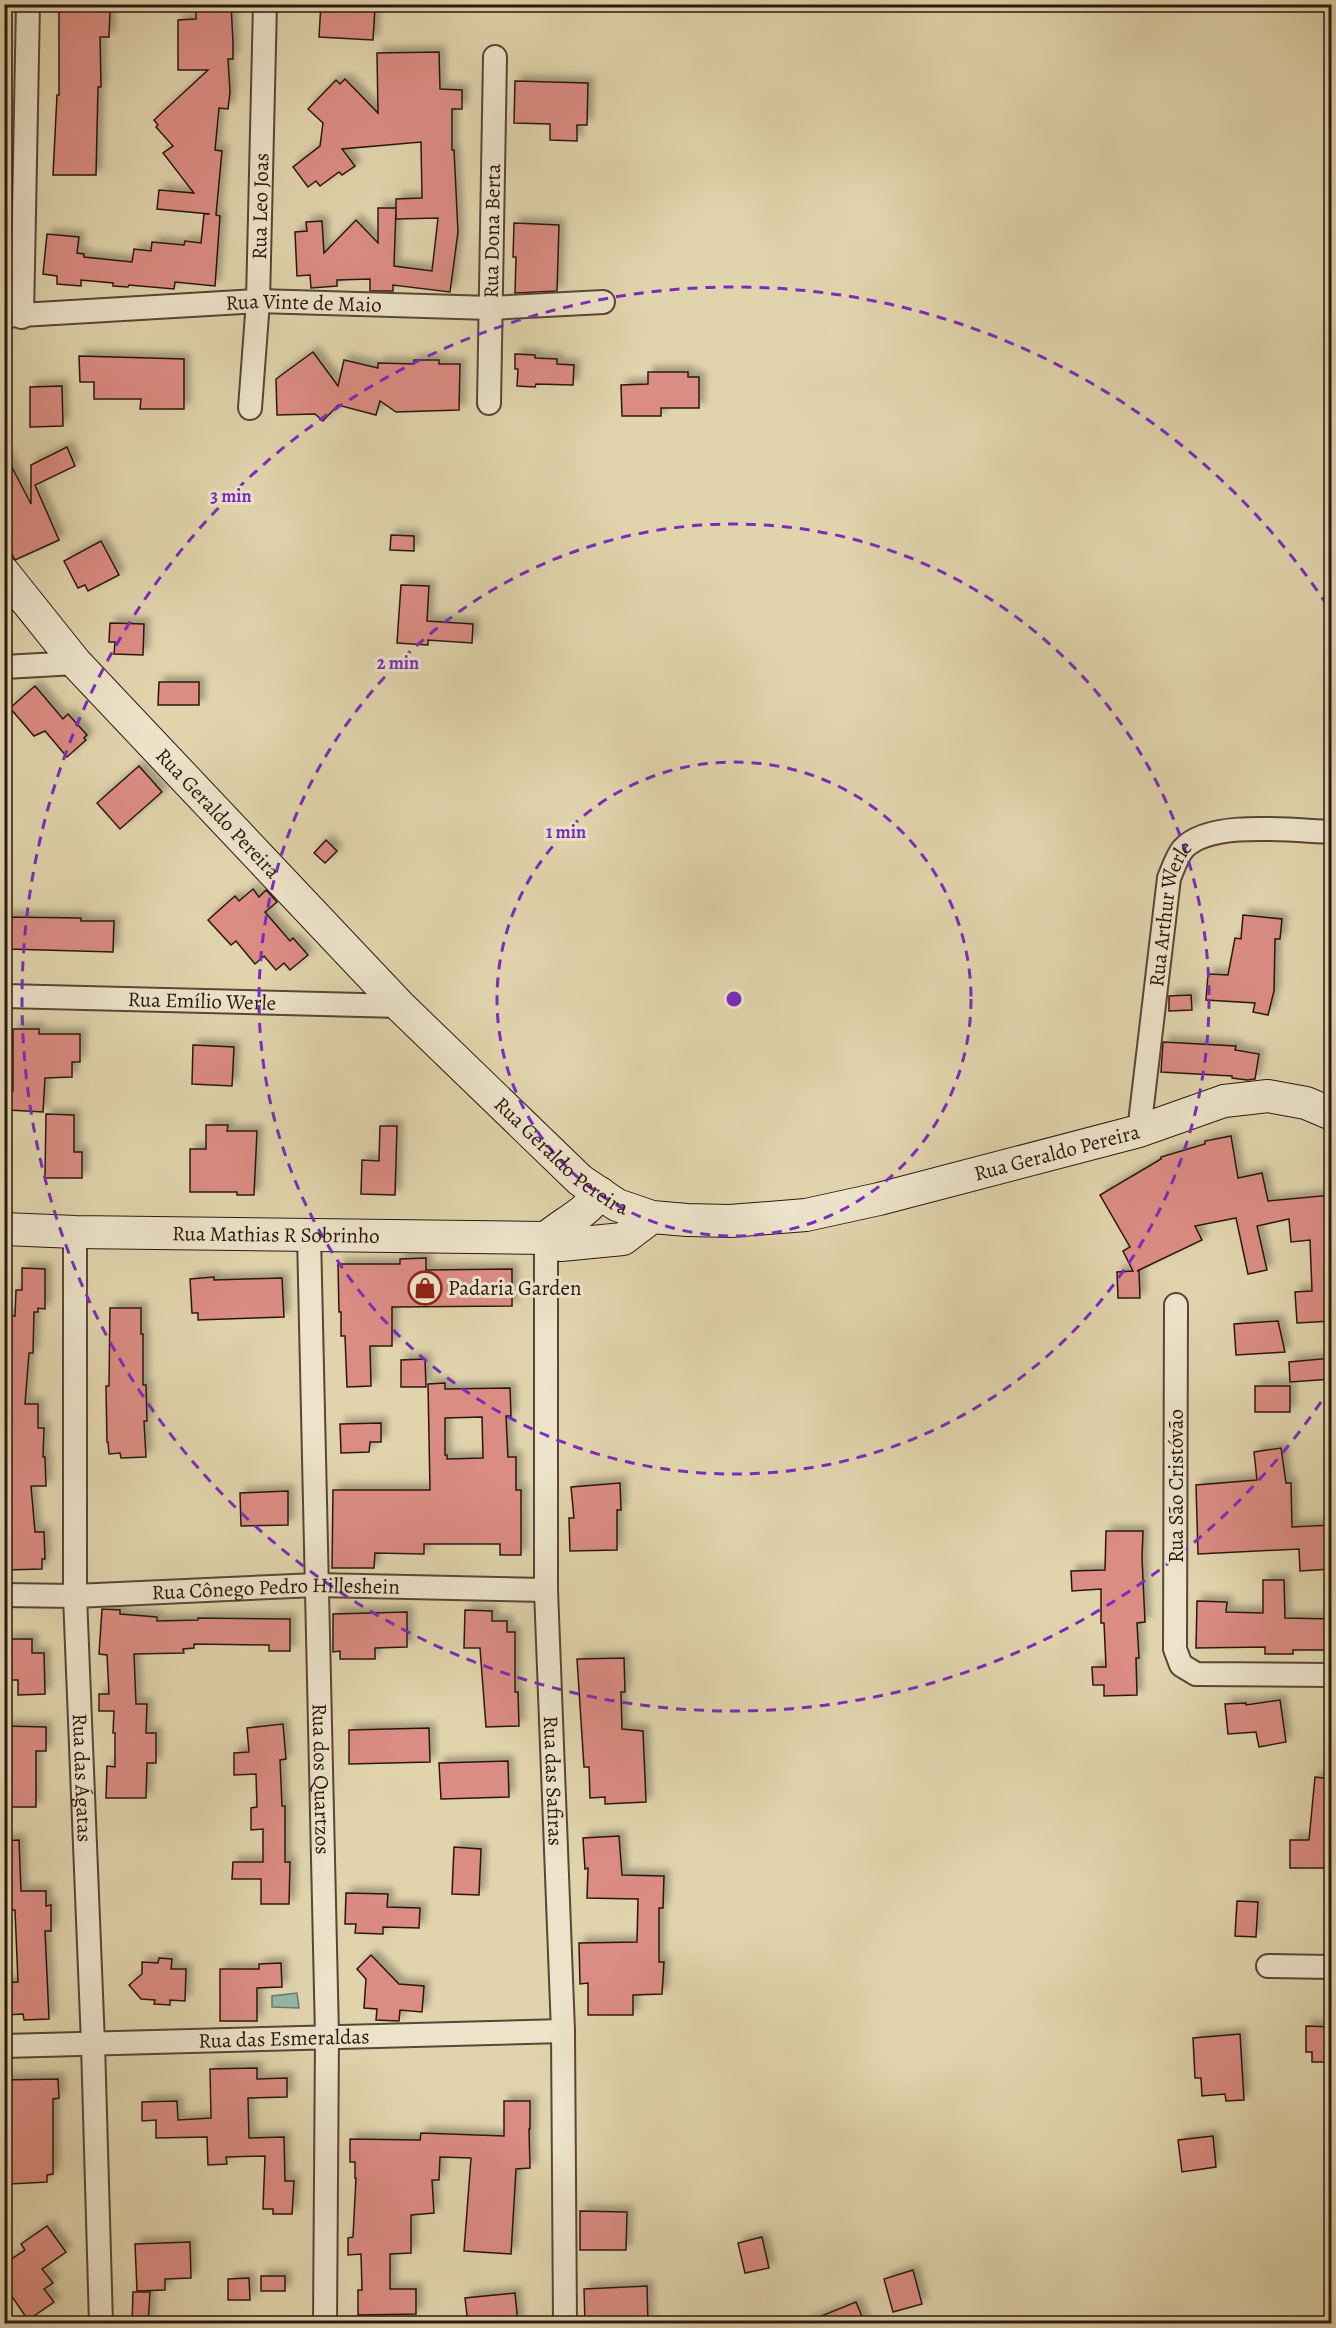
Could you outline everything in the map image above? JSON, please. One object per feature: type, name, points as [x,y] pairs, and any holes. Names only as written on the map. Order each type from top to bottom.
[{"type":"main road","name":"Rua Geraldo Pereira","points":[[4,573],[76,663],[400,1006],[580,1180],[617,1205],[652,1217],[687,1220],[730,1221],[806,1215],[879,1199],[1139,1131],[1224,1101],[1268,1096],[1306,1103],[1332,1114]]},
{"type":"main road","points":[[546,1238],[562,1224],[585,1212],[600,1193]]},
{"type":"main road","name":"Rua Mathias R Sobrinho","points":[[4,1229],[75,1232],[546,1238],[561,1245],[623,1239],[652,1217]]},
{"type":"street","points":[[13,317],[28,4]]},
{"type":"street","name":"Rua Leo Joas","points":[[250,408],[258,301],[265,4]]},
{"type":"street","name":"Rua Dona Berta","points":[[489,404],[495,57]]},
{"type":"street","name":"Rua Vinte de Maio","points":[[13,317],[258,301],[491,308],[603,302]]},
{"type":"street","points":[[4,667],[76,663]]},
{"type":"street","name":"Rua Arthur Werle","points":[[1139,1131],[1169,878],[1183,849],[1209,833],[1242,829],[1332,832]]},
{"type":"street","name":"Rua Emílio Werle","points":[[4,996],[400,1006]]},
{"type":"street","name":"Rua das Ágatas","points":[[75,1232],[75,1596],[93,2043],[101,2324]]},
{"type":"street","name":"Rua dos Quartzos","points":[[309,1235],[327,2036],[325,2324]]},
{"type":"street","name":"Rua das Safiras","points":[[546,1238],[546,1590],[563,2031],[565,2324]]},
{"type":"street","name":"Rua São Cristóvão","points":[[1176,1305],[1175,1648],[1181,1665],[1196,1674],[1332,1675]]},
{"type":"street","name":"Rua Cônego Pedro Hilleshein","points":[[4,1595],[75,1596],[316,1585],[546,1590]]},
{"type":"street","points":[[1268,1966],[1332,1967]]},
{"type":"street","name":"Rua das Esmeraldas","points":[[4,2046],[563,2031]]},
{"type":"shaded area","points":[[297,1993],[299,2008],[272,2007],[272,1996]]},
{"type":"building","points":[[205,4],[231,4],[233,43],[233,59],[228,59],[230,92],[228,109],[219,108],[215,150],[222,151],[216,215],[220,216],[215,286],[175,282],[174,289],[129,285],[128,287],[81,280],[81,286],[57,284],[57,276],[43,274],[47,234],[79,237],[77,253],[84,254],[84,257],[132,262],[134,249],[151,251],[152,242],[184,245],[185,241],[201,243],[204,214],[210,214],[157,209],[159,190],[194,193],[163,153],[173,146],[156,127],[158,125],[154,120],[208,70],[178,70],[178,20],[196,19],[196,11],[205,11]]},
{"type":"building","points":[[321,4],[375,7],[373,40],[319,37]]},
{"type":"building","points":[[59,10],[110,11],[109,37],[100,37],[101,87],[98,87],[96,175],[53,175],[57,95],[59,95]]},
{"type":"building","points":[[439,52],[440,89],[462,90],[462,109],[452,109],[452,150],[454,150],[458,232],[450,292],[393,285],[393,291],[370,291],[370,279],[337,280],[337,286],[311,288],[310,275],[297,276],[295,232],[307,231],[306,222],[322,221],[324,253],[356,220],[378,243],[378,208],[396,208],[396,199],[422,198],[421,142],[342,149],[355,166],[342,175],[339,172],[320,186],[316,181],[308,187],[293,167],[320,146],[323,123],[308,109],[336,80],[340,84],[345,79],[378,113],[377,53]],"holes":[[[396,208],[396,219],[438,218],[432,271],[394,266]]]},
{"type":"building","points":[[515,81],[588,83],[587,125],[577,125],[577,141],[550,140],[550,124],[514,123]]},
{"type":"building","points":[[514,223],[559,225],[557,291],[515,293]]},
{"type":"building","points":[[313,352],[338,386],[344,360],[378,368],[378,363],[414,364],[414,360],[439,360],[439,364],[460,364],[459,410],[396,412],[380,401],[376,415],[338,405],[323,421],[315,414],[277,415],[276,379]]},
{"type":"building","points":[[515,354],[557,359],[557,364],[574,365],[573,385],[517,386],[518,369],[515,369]]},
{"type":"building","points":[[79,356],[184,359],[184,409],[140,409],[141,399],[94,399],[94,382],[80,382]]},
{"type":"building","points":[[648,372],[688,372],[688,377],[699,377],[699,408],[661,408],[661,416],[622,416],[621,385],[648,384]]},
{"type":"building","points":[[62,386],[63,426],[30,427],[30,387]]},
{"type":"building","points":[[67,447],[75,466],[35,485],[59,540],[15,560],[4,539],[4,452],[31,504],[31,465]]},
{"type":"building","points":[[391,535],[414,536],[414,551],[390,550]]},
{"type":"building","points":[[101,541],[119,575],[88,591],[85,585],[78,588],[64,561]]},
{"type":"building","points":[[401,585],[429,586],[427,621],[473,624],[472,643],[428,640],[428,645],[397,643]]},
{"type":"building","points":[[110,623],[144,624],[143,655],[114,654],[115,642],[109,642]]},
{"type":"building","points":[[159,682],[199,682],[199,705],[158,705]]},
{"type":"building","points":[[35,686],[63,719],[68,714],[87,735],[84,738],[86,740],[67,757],[45,731],[34,736],[10,708]]},
{"type":"building","points":[[139,766],[162,792],[120,829],[97,803]]},
{"type":"building","points":[[326,840],[337,851],[325,863],[314,853]]},
{"type":"building","points":[[253,889],[259,897],[266,890],[277,902],[265,912],[290,941],[293,938],[308,955],[290,970],[284,963],[276,970],[264,956],[255,964],[236,941],[231,945],[208,920],[235,896],[239,901]]},
{"type":"building","points":[[1243,915],[1282,919],[1280,939],[1275,939],[1274,991],[1268,1015],[1253,1012],[1255,1003],[1206,1000],[1208,974],[1228,975],[1235,938],[1241,939]]},
{"type":"building","points":[[4,917],[114,921],[113,952],[8,949],[8,937],[4,937]]},
{"type":"building","points":[[1191,995],[1192,1010],[1169,1011],[1169,996]]},
{"type":"building","points":[[13,1029],[39,1029],[39,1034],[80,1034],[80,1062],[72,1062],[72,1077],[45,1078],[43,1112],[9,1110],[10,1091],[13,1091]]},
{"type":"building","points":[[1163,1042],[1236,1046],[1235,1050],[1259,1054],[1255,1079],[1161,1072]]},
{"type":"building","points":[[193,1045],[234,1047],[232,1086],[192,1084]]},
{"type":"building","points":[[46,1114],[74,1115],[74,1152],[82,1152],[82,1178],[45,1178]]},
{"type":"building","points":[[206,1125],[228,1125],[227,1131],[257,1131],[254,1195],[237,1195],[237,1192],[190,1192],[190,1149],[206,1149]]},
{"type":"building","points":[[380,1126],[397,1126],[395,1195],[361,1194],[362,1160],[379,1161]]},
{"type":"building","points":[[1231,1136],[1238,1178],[1262,1173],[1268,1201],[1332,1195],[1332,1321],[1297,1323],[1295,1292],[1312,1291],[1310,1240],[1291,1242],[1289,1219],[1257,1226],[1267,1270],[1248,1274],[1236,1218],[1195,1226],[1202,1240],[1137,1271],[1139,1271],[1140,1298],[1118,1298],[1117,1272],[1133,1271],[1123,1251],[1130,1247],[1100,1195],[1161,1157],[1205,1144],[1205,1141]]},
{"type":"building","name":"Padaria Garden","points":[[426,1258],[426,1270],[512,1269],[512,1306],[392,1307],[392,1346],[370,1346],[371,1386],[347,1387],[345,1336],[341,1336],[341,1312],[339,1312],[338,1264],[400,1264],[400,1259]]},
{"type":"building","points":[[22,1268],[45,1269],[45,1309],[38,1308],[38,1312],[34,1312],[33,1353],[29,1353],[25,1404],[38,1404],[38,1428],[44,1428],[43,1457],[45,1457],[46,1486],[31,1486],[35,1532],[44,1532],[45,1559],[42,1559],[42,1569],[4,1570],[4,1316],[15,1316],[16,1290],[22,1290]]},
{"type":"building","points":[[214,1277],[214,1280],[282,1278],[284,1317],[198,1320],[198,1313],[192,1313],[190,1279]]},
{"type":"building","points":[[110,1308],[141,1308],[143,1385],[146,1385],[147,1421],[144,1421],[146,1457],[121,1458],[120,1453],[109,1454],[106,1386],[109,1386]]},
{"type":"building","points":[[1278,1321],[1285,1352],[1236,1355],[1234,1324]]},
{"type":"building","points":[[1332,1358],[1332,1379],[1290,1382],[1289,1362]]},
{"type":"building","points":[[425,1359],[426,1387],[401,1387],[401,1360]]},
{"type":"building","points":[[445,1383],[445,1389],[510,1388],[511,1416],[506,1416],[508,1457],[516,1457],[516,1490],[521,1490],[521,1555],[500,1555],[500,1544],[424,1544],[424,1554],[375,1553],[374,1568],[332,1568],[333,1490],[430,1490],[428,1384]],"holes":[[[482,1417],[483,1458],[447,1459],[445,1455],[445,1418]]]},
{"type":"building","points":[[1255,1386],[1290,1386],[1290,1412],[1255,1412]]},
{"type":"building","points":[[381,1423],[381,1442],[370,1442],[369,1452],[341,1453],[340,1424]]},
{"type":"building","points":[[1281,1448],[1286,1483],[1291,1483],[1292,1527],[1332,1525],[1332,1569],[1300,1571],[1299,1549],[1198,1554],[1196,1485],[1257,1480],[1254,1452]]},
{"type":"building","points":[[620,1483],[621,1510],[617,1510],[617,1550],[570,1551],[569,1518],[574,1518],[571,1487]]},
{"type":"building","points":[[288,1491],[288,1525],[241,1526],[240,1493]]},
{"type":"building","points":[[1106,1531],[1143,1531],[1145,1622],[1137,1623],[1139,1658],[1136,1658],[1137,1695],[1104,1696],[1104,1685],[1093,1685],[1092,1667],[1106,1667],[1104,1623],[1101,1623],[1101,1589],[1072,1591],[1071,1571],[1105,1570]]},
{"type":"building","points":[[1263,1580],[1284,1580],[1285,1618],[1332,1619],[1332,1650],[1293,1650],[1293,1654],[1265,1654],[1265,1647],[1196,1648],[1197,1601],[1227,1602],[1226,1612],[1263,1613]]},
{"type":"building","points":[[102,1609],[120,1610],[120,1614],[157,1617],[157,1621],[198,1620],[198,1618],[290,1619],[290,1651],[269,1651],[269,1645],[194,1644],[194,1648],[183,1649],[184,1653],[134,1654],[136,1704],[147,1704],[146,1733],[156,1733],[156,1763],[147,1763],[146,1798],[106,1798],[107,1766],[115,1767],[115,1733],[113,1733],[114,1711],[99,1711],[99,1694],[109,1694],[107,1655],[99,1654]]},
{"type":"building","points":[[465,1610],[492,1611],[492,1621],[507,1621],[507,1632],[515,1632],[515,1692],[518,1692],[519,1726],[486,1727],[480,1648],[464,1648]]},
{"type":"building","points":[[407,1612],[407,1647],[375,1648],[375,1659],[340,1659],[340,1651],[333,1652],[333,1614]]},
{"type":"building","points":[[8,1639],[32,1639],[32,1653],[44,1653],[45,1694],[18,1695],[18,1680],[4,1680],[4,1654],[9,1654]]},
{"type":"building","points":[[624,1658],[625,1692],[621,1692],[622,1729],[643,1731],[646,1802],[605,1804],[605,1797],[590,1798],[589,1767],[584,1767],[577,1659]]},
{"type":"building","points":[[1280,1700],[1286,1742],[1259,1747],[1256,1732],[1228,1734],[1225,1704],[1246,1703],[1246,1705]]},
{"type":"building","points":[[283,1724],[286,1759],[280,1760],[282,1806],[285,1806],[285,1862],[290,1862],[289,1904],[261,1904],[261,1879],[232,1879],[233,1862],[263,1862],[263,1829],[251,1830],[251,1808],[257,1807],[256,1774],[234,1775],[234,1753],[249,1752],[247,1728]]},
{"type":"building","points":[[4,1726],[46,1727],[46,1751],[36,1751],[36,1807],[4,1807]]},
{"type":"building","points":[[429,1728],[430,1762],[349,1764],[349,1730]]},
{"type":"building","points":[[508,1761],[509,1797],[441,1799],[439,1763]]},
{"type":"building","points":[[1315,1777],[1332,1779],[1332,1868],[1290,1868],[1290,1840],[1309,1840]]},
{"type":"building","points":[[619,1836],[622,1875],[664,1876],[663,1908],[659,1908],[659,1962],[664,1962],[662,1994],[633,1995],[633,2015],[588,2015],[588,1983],[580,1984],[579,1943],[637,1942],[638,1899],[587,1898],[588,1868],[585,1869],[583,1838]]},
{"type":"building","points":[[19,1840],[21,1891],[46,1891],[46,1906],[51,1905],[51,1931],[45,1931],[49,2019],[24,2020],[23,2014],[4,2015],[4,1983],[18,1982],[15,1910],[4,1910],[4,1841]]},
{"type":"building","points":[[454,1847],[481,1849],[479,1895],[452,1894]]},
{"type":"building","points":[[346,1893],[388,1894],[387,1907],[420,1908],[419,1928],[383,1927],[383,1934],[355,1933],[356,1924],[345,1924]]},
{"type":"building","points":[[1237,1901],[1258,1902],[1256,1937],[1235,1936]]},
{"type":"building","points":[[371,1955],[399,1984],[424,1986],[422,2012],[400,2010],[399,2021],[376,2020],[377,2009],[364,2008],[366,1979],[357,1969]]},
{"type":"building","points":[[159,1958],[172,1959],[171,1969],[186,1969],[185,2001],[170,2000],[170,2005],[154,2004],[155,2000],[141,1999],[129,1985],[142,1974],[142,1962],[158,1963]]},
{"type":"building","points":[[281,1963],[282,1987],[257,1988],[257,2021],[220,2021],[220,1969],[259,1969],[259,1964]]},
{"type":"building","points":[[1306,2026],[1332,2027],[1332,2062],[1312,2062],[1312,2052],[1306,2052]]},
{"type":"building","points":[[1240,2034],[1244,2100],[1226,2101],[1225,2094],[1202,2096],[1201,2078],[1195,2078],[1193,2038]]},
{"type":"building","points":[[257,2068],[257,2079],[287,2078],[287,2097],[248,2098],[249,2138],[284,2137],[285,2181],[294,2181],[292,2214],[273,2214],[273,2209],[263,2209],[265,2156],[226,2157],[227,2164],[208,2165],[207,2137],[156,2138],[156,2120],[142,2121],[142,2102],[177,2101],[178,2120],[211,2118],[210,2069]]},
{"type":"building","points":[[58,2079],[59,2098],[53,2099],[53,2174],[47,2175],[47,2182],[10,2184],[9,2142],[4,2142],[4,2080]]},
{"type":"building","points":[[504,2101],[530,2101],[530,2168],[516,2169],[511,2254],[464,2251],[471,2158],[440,2157],[439,2180],[432,2180],[434,2213],[411,2215],[411,2253],[390,2254],[390,2289],[416,2289],[416,2314],[358,2315],[358,2290],[362,2290],[361,2254],[348,2255],[348,2238],[353,2237],[356,2178],[355,2162],[350,2162],[350,2139],[420,2140],[421,2133],[504,2136]]},
{"type":"building","points":[[1213,2136],[1216,2167],[1182,2172],[1178,2140]]},
{"type":"building","points":[[580,2211],[627,2212],[626,2250],[580,2250]]},
{"type":"building","points":[[47,2226],[66,2252],[42,2269],[53,2283],[44,2289],[54,2302],[28,2320],[4,2285],[4,2264],[25,2250],[21,2244]]},
{"type":"building","points":[[762,2237],[769,2268],[745,2273],[738,2243]]},
{"type":"building","points":[[190,2242],[191,2278],[165,2279],[165,2290],[137,2291],[135,2244]]},
{"type":"building","points":[[913,2270],[922,2304],[893,2312],[884,2279]]},
{"type":"building","points":[[261,2276],[285,2276],[285,2291],[261,2291]]},
{"type":"building","points":[[249,2278],[250,2300],[228,2300],[228,2279]]},
{"type":"building","points":[[647,2286],[648,2324],[585,2322],[584,2289]]},
{"type":"building","points":[[133,2292],[150,2292],[148,2324],[132,2324]]},
{"type":"building","points":[[515,2293],[518,2324],[492,2324],[492,2322],[468,2324],[465,2298]]},
{"type":"building","points":[[856,2302],[865,2324],[804,2324],[804,2323]]},
{"type":"place","name":"Padaria Garden","points":[[425,1288]]}]
